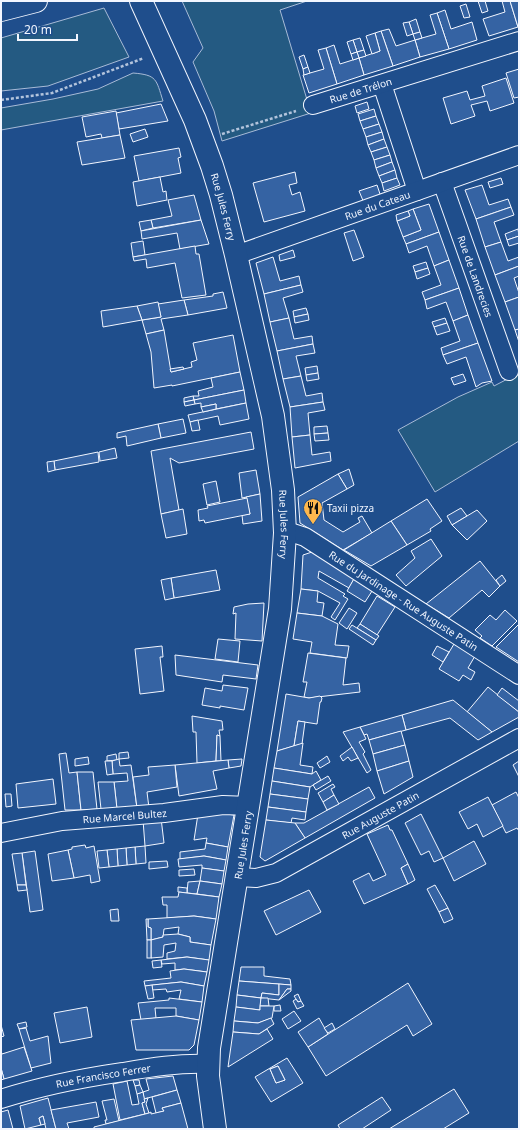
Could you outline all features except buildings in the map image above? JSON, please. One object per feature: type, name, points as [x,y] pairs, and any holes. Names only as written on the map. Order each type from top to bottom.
[{"type":"main road","points":[[1,10],[36,1]]},
{"type":"main road","name":"Rue Jules Ferry","points":[[142,1],[203,140],[220,195],[236,255],[274,423],[283,490],[285,533],[280,609],[238,877],[211,1031],[208,1064],[209,1089],[215,1129]]},
{"type":"street","name":"Rue de Trélon","points":[[313,105],[519,41]]},
{"type":"street","points":[[382,84],[417,191]]},
{"type":"street","name":"Rue du Cateau","points":[[236,255],[519,155]]},
{"type":"street","name":"Rue de Landrecies","points":[[442,182],[509,370]]},
{"type":"street","name":"Rue du Jardinage - Rue Auguste Patin","points":[[285,533],[293,533],[305,537],[519,675]]},
{"type":"street","name":"Rue Auguste Patin","points":[[238,877],[256,878],[276,873],[519,738]]},
{"type":"street","name":"Rue Marcel Bultez","points":[[1,833],[62,821],[148,814],[223,805],[249,806]]},
{"type":"street","name":"Rue Francisco Ferrer","points":[[1,1099],[46,1086],[89,1077],[175,1064],[208,1064]]},
{"type":"path","points":[[1,100],[52,92],[164,51]]},
{"type":"path","points":[[203,140],[313,105]]},
{"type":"shaded area","points":[[182,1],[307,1],[280,10],[311,113],[222,141],[214,111],[193,62],[203,48]]},
{"type":"shaded area","points":[[104,8],[129,57],[48,86],[1,91],[1,38]]},
{"type":"shaded area","points":[[133,73],[151,77],[157,83],[163,101],[1,130],[1,108],[98,89]]},
{"type":"shaded area","points":[[519,373],[519,441],[435,492],[398,430],[458,397],[492,382],[494,386]]},
{"type":"place","name":"Taxii pizza","points":[[313,525]]}]
